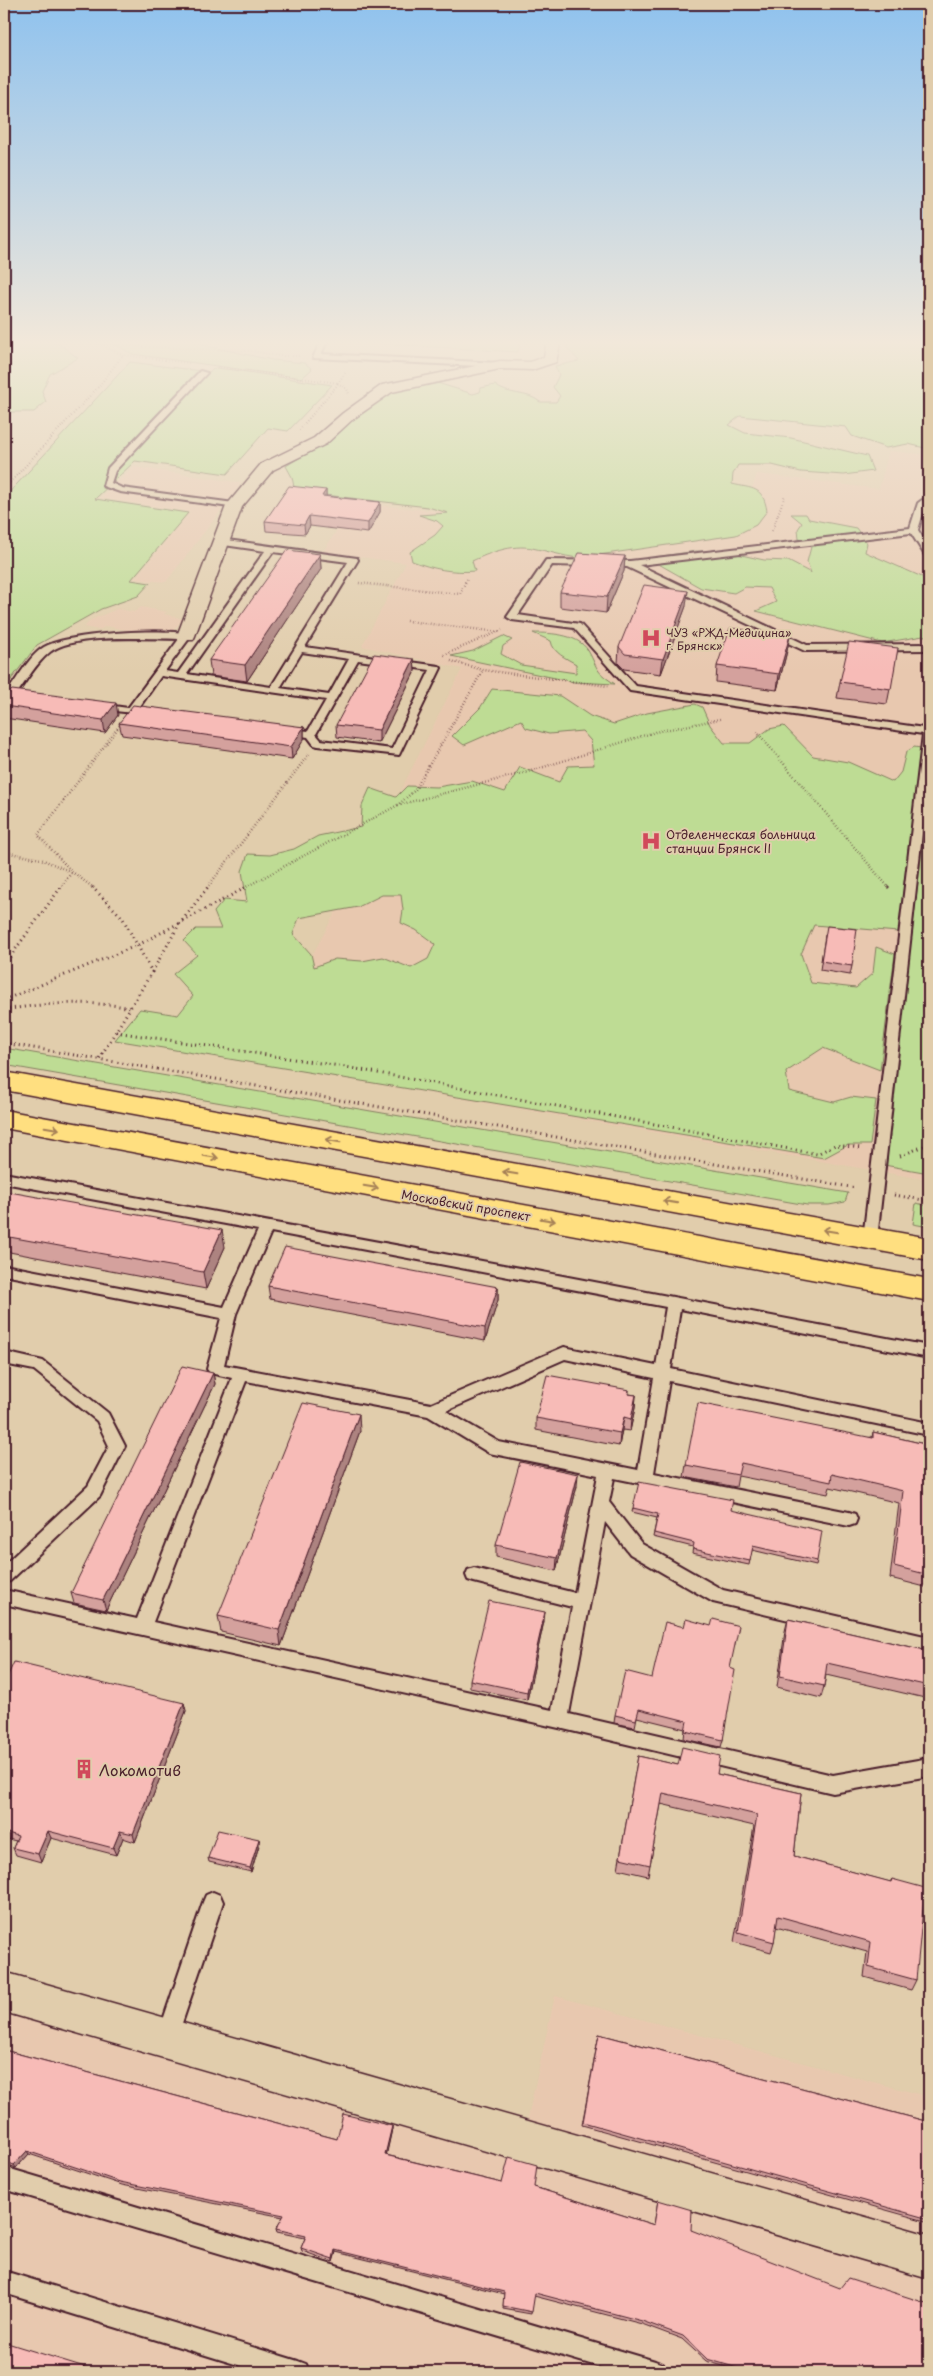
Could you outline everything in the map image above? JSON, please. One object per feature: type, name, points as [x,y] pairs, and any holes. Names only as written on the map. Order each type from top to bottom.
[{"type":"main road","points":[[4,1081],[929,1249]]},
{"type":"main road","name":"Московский проспект","points":[[4,1119],[929,1290]]},
{"type":"street","points":[[186,636],[234,506],[267,467],[300,451]]},
{"type":"street","points":[[4,1992],[929,2257]]},
{"type":"lane","points":[[129,451],[111,470],[106,484],[120,490],[234,506]]},
{"type":"lane","points":[[922,503],[914,530],[929,555]]},
{"type":"lane","points":[[914,530],[766,546],[629,564],[549,562],[512,617],[577,626],[633,689],[929,731]]},
{"type":"lane","points":[[220,542],[354,560],[274,690]]},
{"type":"lane","points":[[181,676],[271,549]]},
{"type":"lane","points":[[629,564],[805,648],[929,647]]},
{"type":"lane","points":[[131,711],[186,636]]},
{"type":"lane","points":[[6,700],[47,649],[65,641],[106,637],[186,636]]},
{"type":"lane","points":[[273,730],[395,753],[436,668],[299,649]]},
{"type":"lane","points":[[314,738],[332,698],[355,656]]},
{"type":"lane","points":[[158,673],[332,698]]},
{"type":"lane","points":[[6,700],[28,699]]},
{"type":"lane","points":[[93,706],[159,715]]},
{"type":"lane","points":[[870,1239],[878,1155],[929,728]]},
{"type":"lane","points":[[4,1178],[929,1352]]},
{"type":"lane","points":[[267,1226],[229,1314],[214,1369],[432,1410],[495,1448],[849,1519]]},
{"type":"lane","points":[[4,1270],[229,1314]]},
{"type":"lane","points":[[645,1478],[674,1303]]},
{"type":"lane","points":[[432,1410],[564,1353],[929,1429]]},
{"type":"lane","points":[[4,1358],[38,1365],[103,1417],[117,1446],[94,1491],[4,1576]]},
{"type":"lane","points":[[142,1628],[241,1374]]},
{"type":"lane","points":[[559,1720],[607,1471]]},
{"type":"lane","points":[[600,1504],[636,1549],[719,1597],[929,1645]]},
{"type":"lane","points":[[474,1575],[582,1602]]},
{"type":"lane","points":[[4,1597],[559,1720],[833,1784],[929,1767]]},
{"type":"lane","points":[[167,2039],[213,1902]]},
{"type":"lane","points":[[4,2178],[655,2372]]},
{"type":"lane","points":[[4,2282],[298,2372]]},
{"type":"path","points":[[4,489],[39,451]]},
{"type":"path","points":[[267,467],[286,451]]},
{"type":"path","points":[[766,546],[785,495]]},
{"type":"path","points":[[341,581],[460,594],[466,579]]},
{"type":"path","points":[[512,617],[500,632],[441,657],[483,670],[633,689]]},
{"type":"path","points":[[406,621],[500,632]]},
{"type":"path","points":[[4,1000],[138,945],[398,805],[415,790],[483,670]]},
{"type":"path","points":[[131,711],[38,835],[72,872],[98,891],[122,917],[152,972]]},
{"type":"path","points":[[398,805],[512,777],[646,734],[698,721],[720,719]]},
{"type":"path","points":[[757,732],[907,909]]},
{"type":"path","points":[[99,1058],[131,1008],[180,923],[314,738]]},
{"type":"path","points":[[4,852],[41,860],[72,872]]},
{"type":"path","points":[[4,965],[72,872]]},
{"type":"path","points":[[4,1010],[51,1002],[88,1001],[131,1008]]},
{"type":"path","points":[[116,1032],[340,1066],[817,1154],[835,1145],[894,1159],[929,1144]]},
{"type":"path","points":[[4,1043],[929,1201]]},
{"type":"shaded area","name":"Отделенческая больница станции Брянск II","points":[[889,451],[929,455],[929,1180],[254,1063],[395,802],[462,669],[362,646],[406,563],[323,552],[354,503],[507,518],[737,531],[757,474],[879,489]]},
{"type":"shaded area","points":[[134,467],[242,483],[166,582],[134,579],[190,512],[100,498]]},
{"type":"shaded area","points":[[141,607],[167,612],[164,614],[183,619],[169,635],[146,634],[106,626],[99,630],[84,627],[91,620],[117,609],[134,612]]},
{"type":"shaded area","points":[[4,1992],[523,2140],[555,1996],[929,2097],[929,2372],[4,2372]]},
{"type":"green space","points":[[48,451],[248,451],[227,474],[135,461],[95,499],[188,513],[131,580],[150,583],[138,596],[101,609],[37,645],[4,689],[4,498]]},
{"type":"green space","points":[[311,451],[845,451],[867,456],[873,471],[844,475],[801,472],[772,465],[738,465],[733,474],[732,484],[751,488],[760,493],[767,511],[756,525],[736,535],[578,558],[532,548],[509,548],[493,552],[472,561],[475,571],[458,571],[443,570],[412,561],[410,552],[435,535],[443,526],[437,521],[419,515],[448,513],[428,507],[308,493],[294,487],[292,477],[286,466]]},
{"type":"green space","points":[[791,514],[806,514],[809,519],[856,528],[867,543],[865,552],[929,580],[929,635],[882,643],[756,611],[776,602],[769,588],[745,587],[734,593],[701,588],[648,558],[696,551],[723,551],[764,560],[788,561],[811,573],[807,562],[811,547],[799,539],[798,529],[802,523]]},
{"type":"green space","points":[[533,633],[557,634],[580,642],[586,647],[599,671],[615,684],[574,682],[451,656],[473,651],[503,636],[512,640],[503,646],[501,654],[521,665],[576,673],[576,664],[557,652],[551,641]]},
{"type":"green space","points":[[492,689],[560,696],[590,716],[614,724],[647,713],[695,704],[702,707],[710,725],[724,743],[750,743],[769,729],[784,726],[813,756],[848,762],[893,782],[901,772],[906,752],[914,747],[921,748],[898,932],[814,925],[801,954],[811,983],[856,988],[873,973],[876,947],[895,954],[880,1070],[823,1048],[786,1072],[789,1091],[834,1102],[851,1097],[876,1100],[870,1145],[848,1145],[824,1158],[115,1040],[140,1009],[178,1015],[193,996],[173,974],[197,955],[184,941],[196,929],[221,929],[214,912],[224,900],[247,902],[242,871],[248,854],[270,855],[294,849],[318,836],[361,827],[362,806],[370,788],[396,797],[407,786],[437,787],[472,781],[505,792],[520,767],[559,782],[568,766],[594,765],[591,741],[582,731],[549,734],[526,728],[521,720],[464,745],[452,736],[480,708]],"holes":[[[382,895],[401,895],[403,910],[401,923],[416,930],[435,944],[428,959],[411,968],[383,957],[362,961],[335,959],[314,967],[311,954],[293,934],[299,918],[358,907]]]},
{"type":"green space","points":[[929,792],[929,1173],[884,1165]]},
{"type":"green space","points":[[4,1048],[848,1193],[845,1202],[829,1205],[807,1205],[4,1065]]},
{"type":"green space","points":[[916,1203],[929,1206],[929,1227],[913,1224]]},
{"type":"building","points":[[289,486],[326,490],[322,496],[380,502],[368,523],[309,516],[304,525],[265,521]]},
{"type":"building","points":[[287,550],[320,554],[245,665],[209,660]]},
{"type":"building","points":[[579,553],[625,556],[607,597],[560,592]]},
{"type":"building","points":[[644,585],[688,591],[663,659],[625,654],[619,647]]},
{"type":"building","points":[[730,628],[790,635],[779,674],[717,666]]},
{"type":"building","points":[[849,642],[898,648],[891,689],[840,682]]},
{"type":"building","points":[[374,654],[414,659],[379,730],[336,725]]},
{"type":"building","points":[[12,690],[116,703],[103,720],[4,706],[4,698]]},
{"type":"building","points":[[133,705],[304,727],[291,747],[119,723]]},
{"type":"building","points":[[827,926],[857,929],[852,966],[821,961]]},
{"type":"building","points":[[4,1191],[222,1230],[203,1272],[4,1236]]},
{"type":"building","points":[[285,1247],[498,1287],[485,1328],[268,1286]]},
{"type":"building","points":[[182,1366],[213,1373],[103,1600],[71,1593]]},
{"type":"building","points":[[547,1375],[629,1390],[628,1394],[636,1395],[631,1419],[624,1417],[620,1433],[536,1418]]},
{"type":"building","points":[[303,1403],[359,1414],[279,1630],[218,1616]]},
{"type":"building","points":[[698,1403],[873,1438],[873,1432],[929,1445],[929,1575],[894,1566],[903,1491],[832,1474],[831,1482],[741,1463],[738,1475],[686,1465]]},
{"type":"building","points":[[520,1462],[578,1474],[557,1558],[496,1545]]},
{"type":"building","points":[[639,1482],[733,1500],[731,1510],[822,1531],[817,1561],[753,1546],[750,1561],[693,1549],[694,1543],[654,1533],[658,1514],[633,1508]]},
{"type":"building","points":[[489,1601],[545,1612],[527,1692],[470,1680]]},
{"type":"building","points":[[686,1619],[711,1626],[713,1619],[739,1626],[730,1668],[735,1670],[723,1740],[685,1731],[687,1721],[639,1709],[636,1720],[615,1715],[625,1671],[652,1678],[665,1622],[684,1627]]},
{"type":"building","points":[[788,1619],[929,1651],[929,1686],[827,1663],[824,1686],[780,1676]]},
{"type":"building","name":"Локомотив","points":[[14,1662],[184,1703],[133,1834],[120,1831],[113,1848],[48,1831],[38,1854],[13,1848],[18,1836],[4,1832],[4,1684]]},
{"type":"building","points":[[682,1747],[720,1756],[717,1774],[801,1793],[794,1856],[891,1882],[892,1879],[925,1888],[916,1980],[868,1967],[871,1942],[778,1916],[774,1942],[738,1932],[757,1815],[663,1793],[650,1865],[620,1858],[638,1756],[678,1765]]},
{"type":"building","points":[[218,1830],[259,1839],[250,1868],[208,1858]]},
{"type":"building","points":[[599,2034],[929,2122],[929,2219],[583,2122]]},
{"type":"building","points":[[4,2050],[337,2139],[343,2114],[392,2126],[385,2155],[502,2183],[509,2157],[537,2165],[534,2187],[654,2225],[658,2200],[692,2210],[691,2230],[840,2288],[848,2278],[929,2304],[929,2372],[790,2372],[741,2369],[707,2359],[683,2336],[642,2321],[535,2293],[532,2312],[503,2306],[504,2292],[335,2250],[333,2259],[301,2248],[306,2236],[276,2229],[284,2215],[120,2182],[27,2151],[14,2165],[4,2161]]},
{"type":"building","points":[[4,2342],[101,2372],[4,2372]]},
{"type":"place","name":"ЧУЗ «РЖД-Медицина» г. Брянск»","points":[[651,638]]},
{"type":"place","name":"Отделенческая больница станции Брянск II","points":[[651,841]]},
{"type":"place","name":"Локомотив","points":[[84,1769]]}]
